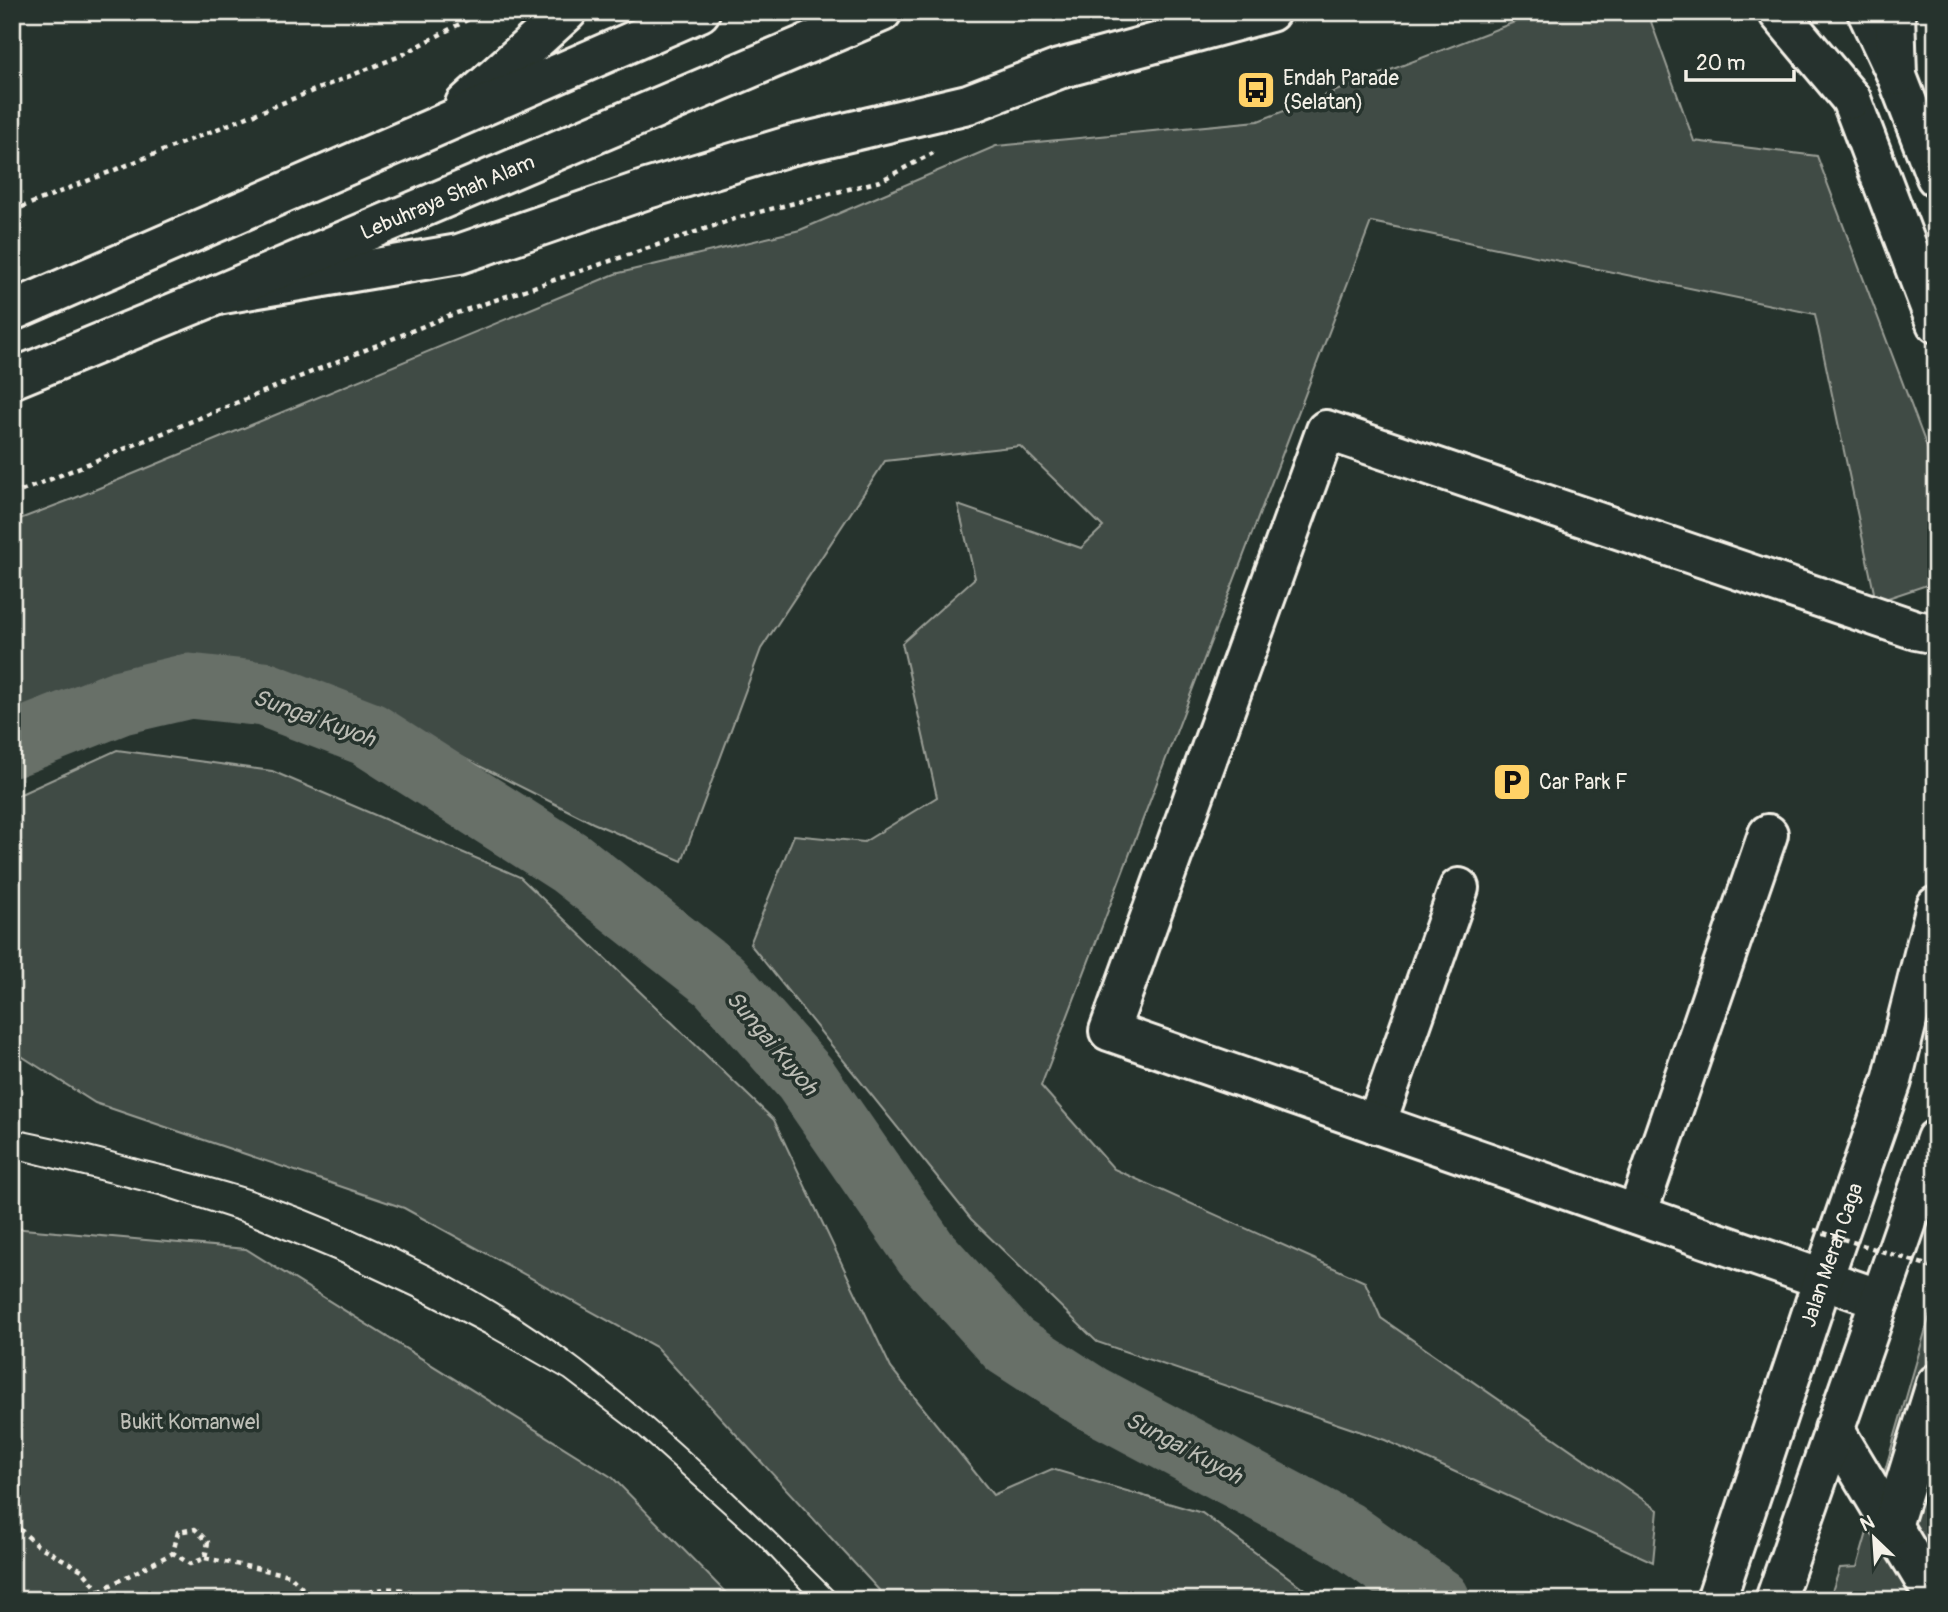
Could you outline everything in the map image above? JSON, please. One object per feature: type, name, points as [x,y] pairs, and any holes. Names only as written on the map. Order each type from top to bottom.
[{"type":"main road","points":[[440,127],[567,12]]},
{"type":"main road","points":[[12,311],[700,12]]},
{"type":"main road","name":"Lebuhraya Shah Alam","points":[[12,379],[217,295],[882,12]]},
{"type":"main road","points":[[217,295],[459,254],[647,189],[763,154],[968,104],[1059,69],[1270,12]]},
{"type":"main road","points":[[1778,12],[1851,99],[1936,323]]},
{"type":"main road","points":[[1867,12],[1897,76],[1936,177]]},
{"type":"main road","points":[[1895,12],[1897,76]]},
{"type":"main road","points":[[1880,1299],[1109,1031],[1326,430],[1903,626],[1936,634]]},
{"type":"main road","points":[[1637,1214],[1768,834]]},
{"type":"main road","points":[[1376,1124],[1458,888]]},
{"type":"main road","name":"Jalan Merah Caga","points":[[1716,1600],[1892,1081],[1936,906]]},
{"type":"main road","points":[[1778,1591],[1936,1139]]},
{"type":"main road","points":[[1892,1526],[1936,1384]]},
{"type":"main road","points":[[1835,1429],[1936,1599]]},
{"type":"path","points":[[12,211],[400,56],[482,12]]},
{"type":"path","points":[[12,495],[448,316],[740,217],[880,181],[937,151]]},
{"type":"path","points":[[1814,1230],[1936,1268]]},
{"type":"path","points":[[12,1522],[37,1545],[82,1570],[107,1600]]},
{"type":"path","points":[[99,1591],[173,1553],[178,1532],[195,1529],[208,1542],[205,1558]]},
{"type":"path","points":[[173,1553],[190,1564],[205,1558],[290,1575],[313,1600]]},
{"type":"path","points":[[351,1600],[368,1591],[392,1588],[415,1592],[428,1600]]},
{"type":"green space","points":[[1541,12],[1630,12],[1650,19],[1694,141],[1817,156],[1936,471],[1936,582],[1876,602],[1815,314],[1371,222],[1041,1086],[1114,1169],[1365,1282],[1381,1318],[1658,1510],[1653,1562],[1385,1440],[1097,1342],[971,1219],[750,944],[794,835],[864,842],[937,797],[902,643],[975,578],[958,505],[1081,548],[1103,527],[1020,446],[885,461],[761,649],[682,861],[593,823],[364,708],[179,656],[12,713],[12,522],[615,274],[800,230],[996,146],[1258,121]]},
{"type":"green space","points":[[117,750],[272,771],[520,877],[774,1120],[891,1368],[993,1495],[1052,1469],[1202,1513],[1319,1600],[888,1600],[656,1347],[404,1208],[95,1103],[12,1050],[12,798]]},
{"type":"green space","name":"Bukit Komanwel","points":[[12,1228],[246,1249],[613,1478],[733,1600],[12,1600]]},
{"type":"green space","points":[[1936,1294],[1936,1600],[1829,1600],[1840,1568],[1857,1567]]},
{"type":"waterway","name":"Sungai Kuyoh","points":[[12,745],[121,702],[189,686],[264,694],[368,734],[570,863],[719,980],[805,1078],[926,1253],[1009,1345],[1091,1398],[1344,1533],[1438,1600]]},
{"type":"tram line","points":[[12,1129],[93,1147],[263,1194],[388,1245],[468,1287],[545,1335],[616,1388],[715,1476],[842,1600]]},
{"type":"tram line","points":[[12,1158],[159,1195],[248,1224],[341,1263],[489,1336],[565,1379],[637,1434],[754,1539],[811,1600]]},
{"type":"place","name":"Endah Parade (Selatan)","points":[[1256,90]]},
{"type":"place","name":"Car Park F","points":[[1512,782]]}]
